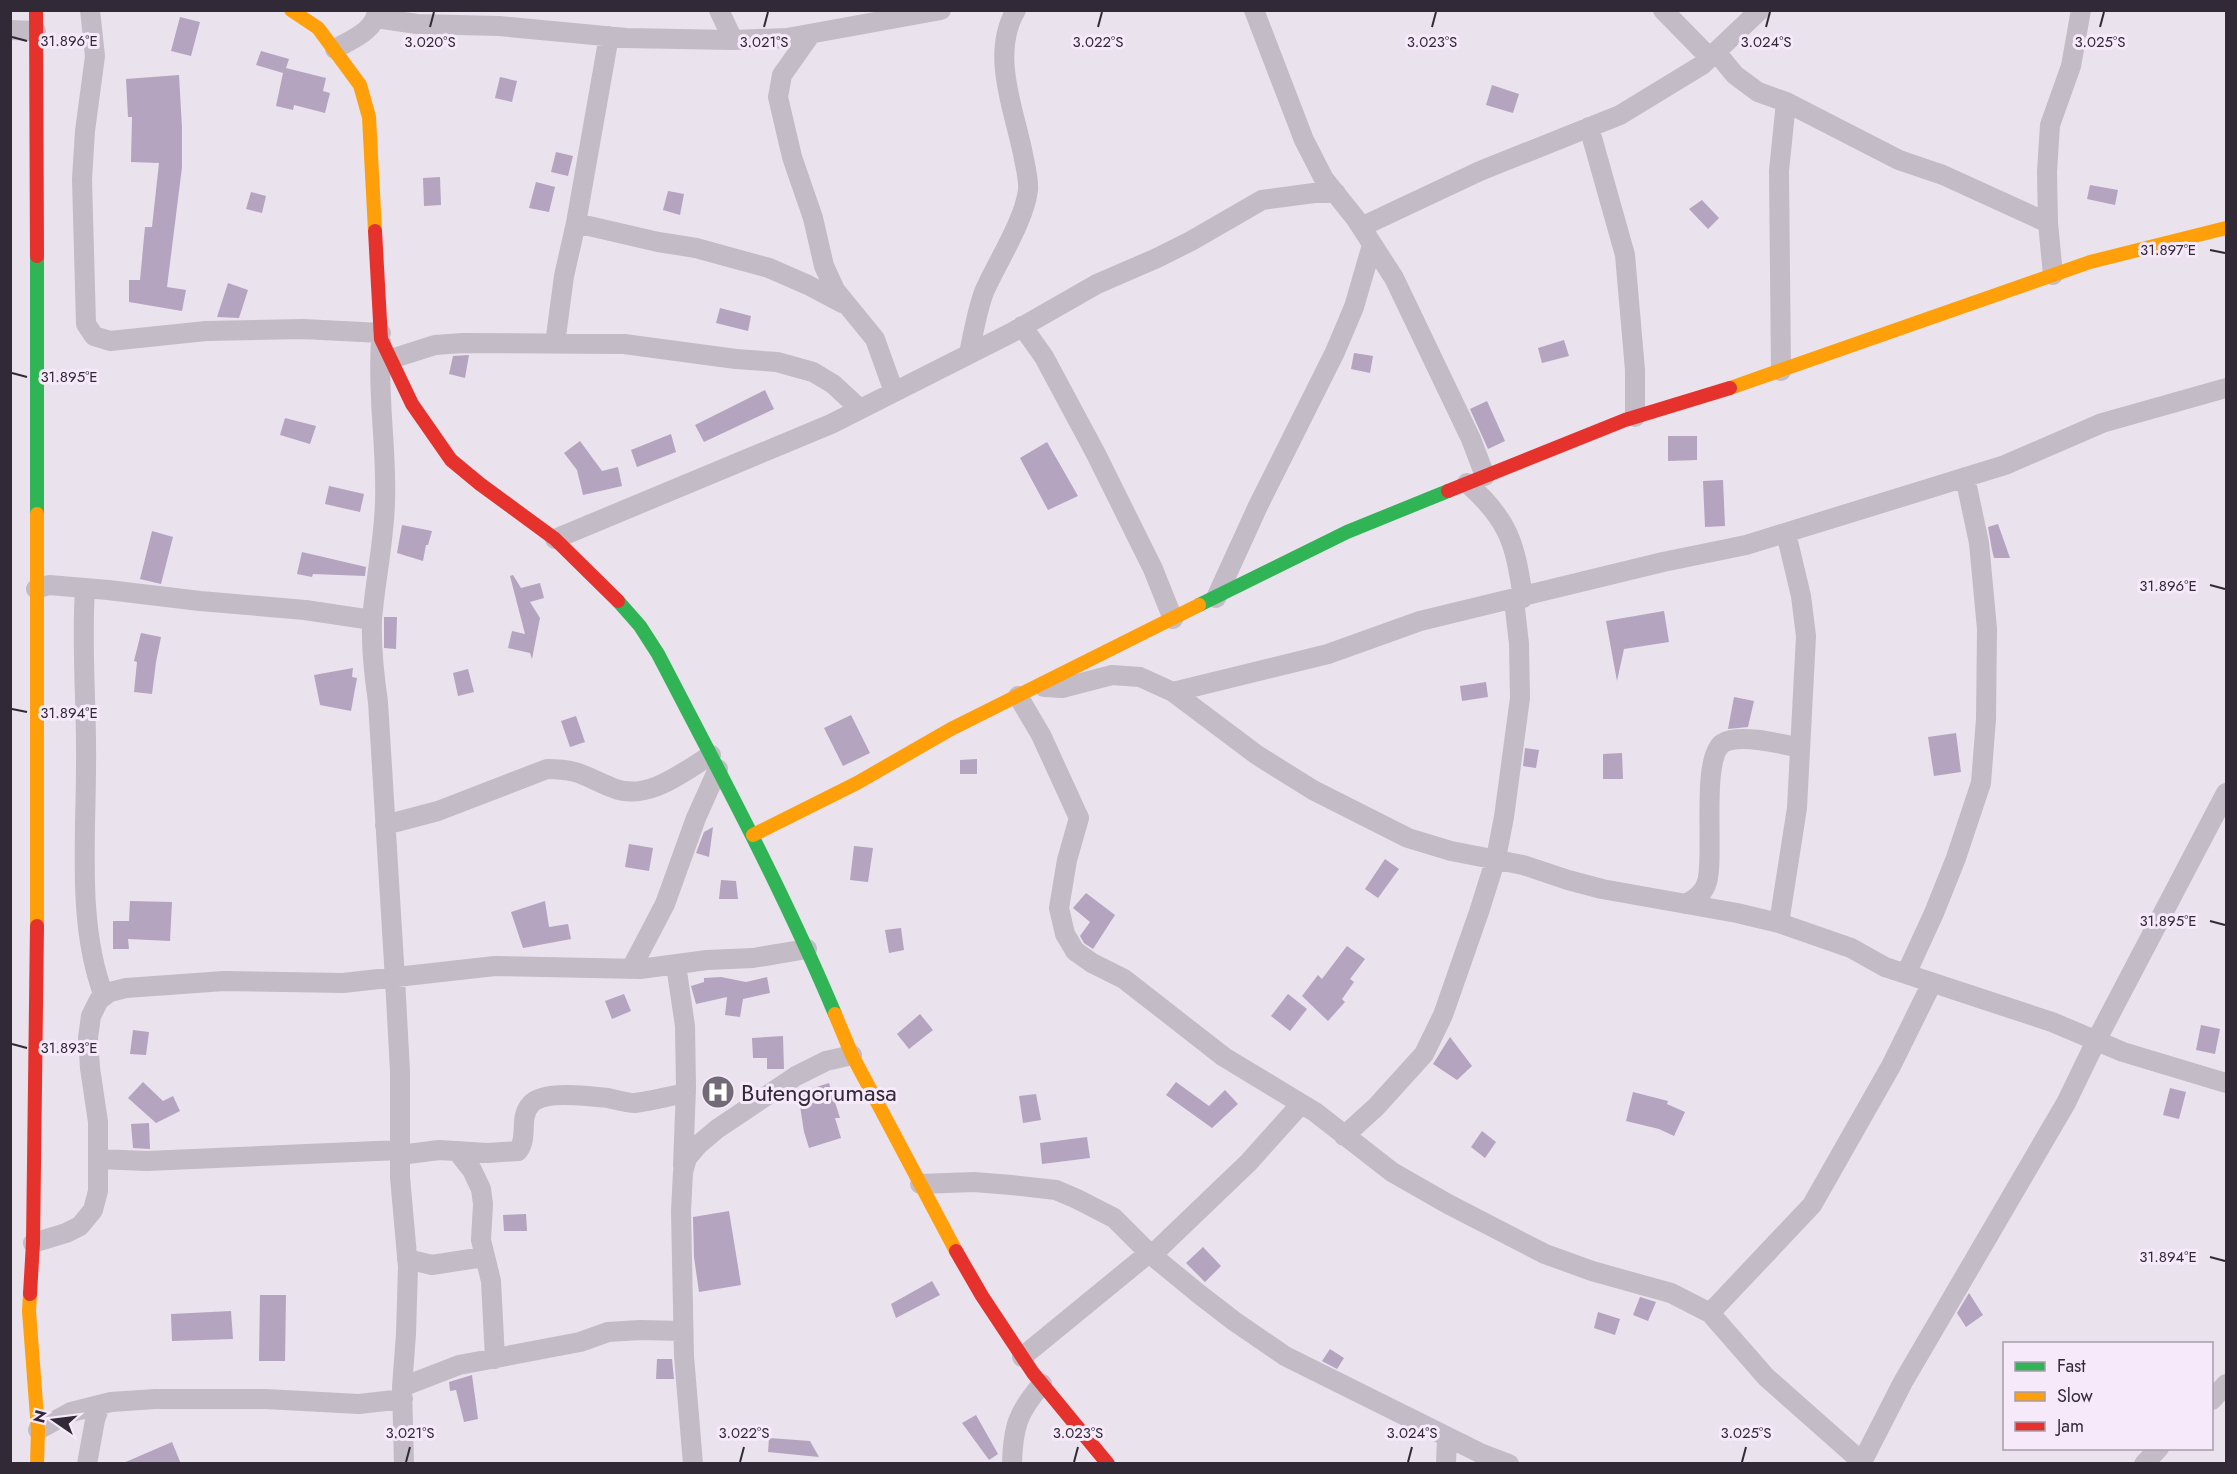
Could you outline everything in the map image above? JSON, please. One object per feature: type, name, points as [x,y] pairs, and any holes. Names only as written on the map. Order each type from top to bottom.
[{"type":"main road","points":[[36,10],[38,799],[33,1243],[30,1311],[38,1430],[37,1464]]},
{"type":"main road","points":[[291,10],[318,28],[360,85],[369,117],[381,336],[412,404],[451,460],[555,539],[640,626],[658,654],[753,835],[807,949],[852,1054],[982,1296],[1042,1384],[1108,1464]]},
{"type":"main road","points":[[753,835],[857,783],[951,729],[1347,532],[1635,417],[1781,371],[2090,261],[2226,228]]},
{"type":"street","points":[[90,10],[95,56],[87,103],[82,179],[86,324],[94,336],[110,341],[206,331],[303,329],[381,336],[379,370],[386,462],[385,516],[372,620],[373,666],[378,702],[400,1071],[400,1178],[407,1258],[406,1334],[402,1393],[404,1464]]},
{"type":"street","points":[[719,10],[733,40]]},
{"type":"street","points":[[335,49],[368,29],[376,14],[417,24],[499,26],[609,36],[733,40],[787,38],[891,15],[941,10]]},
{"type":"street","points":[[969,354],[984,292],[1021,214],[1028,190],[1018,130],[1008,92],[1004,58],[1006,40],[1016,10]]},
{"type":"street","points":[[1254,10],[1304,140],[1324,179],[1361,227],[1394,278],[1471,439],[1476,479],[1507,529],[1517,560],[1520,698],[1504,817],[1496,858],[1443,1016],[1424,1054],[1383,1100],[1344,1136]]},
{"type":"street","points":[[1663,10],[1735,75],[1758,92],[1786,102],[1899,160],[1943,175],[2048,223]]},
{"type":"street","points":[[1361,227],[1480,171],[1620,115],[1702,65],[1760,10]]},
{"type":"street","points":[[2053,275],[2048,223],[2047,172],[2050,125],[2071,66],[2081,10]]},
{"type":"street","points":[[10,30],[36,31]]},
{"type":"street","points":[[811,34],[782,75],[778,97],[792,157],[813,218],[824,266],[835,290],[875,339],[894,392]]},
{"type":"street","points":[[555,344],[564,276],[576,222],[609,36]]},
{"type":"street","points":[[1781,371],[1779,171],[1786,102]]},
{"type":"street","points":[[1590,127],[1625,255],[1635,370],[1635,417]]},
{"type":"street","points":[[555,539],[831,424],[1022,326],[1077,294],[1182,245],[1262,200],[1314,193],[1335,193]]},
{"type":"street","points":[[576,222],[658,242],[696,248],[769,268],[847,305]]},
{"type":"street","points":[[1216,598],[1258,506],[1335,352],[1354,307],[1372,244]]},
{"type":"street","points":[[1022,326],[1044,357],[1096,454],[1153,569],[1173,620]]},
{"type":"street","points":[[391,359],[435,345],[463,343],[624,344],[736,359],[777,362],[813,372],[833,384],[860,409]]},
{"type":"street","points":[[1173,692],[1328,654],[1420,621],[1663,562],[1746,545],[2005,465],[2102,423],[2226,388]]},
{"type":"street","points":[[1906,974],[1956,858],[1981,783],[1986,719],[1987,628],[1979,543],[1965,477]]},
{"type":"street","points":[[1779,923],[1797,808],[1806,636],[1801,596],[1786,533]]},
{"type":"street","points":[[36,589],[50,585],[305,610],[372,620]]},
{"type":"street","points":[[85,589],[83,616],[86,885],[94,972],[104,996]]},
{"type":"street","points":[[1038,686],[1062,688],[1112,675],[1129,675],[1154,681],[1173,692],[1257,754],[1313,790],[1408,838],[1451,851],[1496,858],[1602,889],[1737,913],[1779,923],[1851,948],[1885,967],[2052,1022],[2123,1052],[2226,1083]]},
{"type":"street","points":[[1018,696],[1041,735],[1078,818],[1067,860],[1059,908],[1065,934],[1075,951],[1092,963],[1124,979],[1224,1057],[1315,1112],[1392,1172],[1545,1254],[1592,1271],[1671,1293],[1710,1313],[1766,1377],[1861,1463],[1903,1382],[1968,1267],[2066,1103],[2226,793]]},
{"type":"street","points":[[1686,904],[1701,893],[1707,881],[1709,802],[1717,751],[1723,743],[1738,739],[1800,748]]},
{"type":"street","points":[[386,825],[438,811],[547,769],[581,772],[613,788],[628,792],[650,789],[715,762]]},
{"type":"street","points":[[632,969],[665,904],[715,762]]},
{"type":"street","points":[[33,1243],[66,1233],[80,1226],[93,1210],[98,1191],[98,1122],[88,1038],[91,1016],[99,1000],[110,992],[126,988],[224,981],[343,983],[396,979],[495,966],[632,969],[707,960],[753,958],[807,949]]},
{"type":"street","points":[[676,965],[685,1026],[686,1093],[681,1211],[683,1331],[693,1464]]},
{"type":"street","points":[[1710,1313],[1812,1205],[1891,1066],[1932,983]]},
{"type":"street","points":[[683,1172],[687,1158],[717,1129],[795,1076],[826,1061],[852,1054]]},
{"type":"street","points":[[98,1159],[147,1161],[439,1150],[506,1153],[518,1151],[523,1143],[526,1112],[533,1101],[544,1097],[579,1096],[636,1103],[686,1093]]},
{"type":"street","points":[[1022,1357],[1151,1254],[1242,1169],[1301,1104]]},
{"type":"street","points":[[457,1151],[472,1170],[481,1189],[483,1204],[481,1240],[491,1281],[495,1359]]},
{"type":"street","points":[[920,1184],[974,1182],[1056,1190],[1077,1199],[1114,1218],[1151,1254],[1234,1321],[1285,1356],[1350,1386],[1480,1453],[1509,1464]]},
{"type":"street","points":[[407,1258],[432,1265],[484,1257]]},
{"type":"street","points":[[38,1430],[71,1412],[100,1405],[155,1399],[265,1399],[359,1404],[402,1393],[459,1365],[580,1342],[608,1332],[683,1331]]},
{"type":"street","points":[[1012,1464],[1012,1446],[1017,1420],[1026,1402],[1042,1384]]},
{"type":"street","points":[[2213,1398],[2226,1384]]},
{"type":"street","points":[[87,1464],[100,1405]]},
{"type":"street","points":[[1446,1464],[1447,1437]]},
{"type":"street","points":[[2144,1464],[2158,1450]]},
{"type":"building","points":[[180,17],[200,22],[191,56],[171,51]]},
{"type":"building","points":[[261,51],[289,59],[286,68],[326,78],[323,91],[330,93],[325,113],[294,105],[293,110],[276,106],[283,73],[256,65]]},
{"type":"building","points":[[179,75],[182,167],[167,287],[186,290],[182,311],[129,302],[129,280],[140,280],[145,227],[152,227],[159,163],[131,162],[132,117],[128,117],[126,79]]},
{"type":"building","points":[[500,77],[517,81],[512,102],[495,98]]},
{"type":"building","points":[[1492,85],[1519,94],[1513,113],[1486,105]]},
{"type":"building","points":[[556,152],[573,156],[568,176],[551,172]]},
{"type":"building","points":[[440,177],[441,205],[424,206],[423,178]]},
{"type":"building","points":[[536,182],[555,187],[549,212],[529,208]]},
{"type":"building","points":[[2090,185],[2118,190],[2115,205],[2087,199]]},
{"type":"building","points":[[668,191],[684,194],[680,215],[663,210]]},
{"type":"building","points":[[251,192],[266,196],[262,213],[246,209]]},
{"type":"building","points":[[1702,200],[1719,218],[1708,229],[1689,209]]},
{"type":"building","points":[[228,283],[248,290],[239,318],[217,317]]},
{"type":"building","points":[[720,308],[751,316],[748,331],[716,323]]},
{"type":"building","points":[[1564,340],[1569,356],[1542,363],[1538,348]]},
{"type":"building","points":[[1354,353],[1373,356],[1370,373],[1351,369]]},
{"type":"building","points":[[469,355],[465,378],[449,374],[453,356]]},
{"type":"building","points":[[765,390],[774,409],[704,442],[695,425]]},
{"type":"building","points":[[1487,401],[1505,441],[1488,449],[1470,409]]},
{"type":"building","points":[[285,418],[316,426],[310,444],[280,435]]},
{"type":"building","points":[[671,434],[676,452],[637,467],[631,450]]},
{"type":"building","points":[[1668,436],[1697,436],[1697,460],[1668,461]]},
{"type":"building","points":[[580,441],[602,471],[618,467],[622,486],[583,495],[577,470],[564,453]]},
{"type":"building","points":[[1047,442],[1078,496],[1048,510],[1020,458]]},
{"type":"building","points":[[1723,480],[1725,526],[1705,527],[1703,481]]},
{"type":"building","points":[[329,486],[364,494],[360,512],[325,504]]},
{"type":"building","points":[[1998,524],[2010,558],[1994,558],[1988,527]]},
{"type":"building","points":[[402,525],[432,531],[423,561],[397,553]]},
{"type":"building","points":[[152,531],[173,537],[161,584],[140,579]]},
{"type":"building","points":[[302,552],[366,567],[365,576],[313,574],[312,577],[297,574]]},
{"type":"building","points":[[513,575],[521,588],[540,583],[544,598],[530,602],[540,618],[532,659],[530,653],[508,648],[512,631],[525,634],[510,576]]},
{"type":"building","points":[[1664,611],[1669,642],[1624,649],[1617,681],[1606,621]]},
{"type":"building","points":[[384,617],[397,617],[396,649],[384,648]]},
{"type":"building","points":[[141,633],[161,637],[152,694],[134,692],[137,662],[134,661]]},
{"type":"building","points":[[353,668],[352,677],[357,678],[351,711],[320,705],[314,675]]},
{"type":"building","points":[[468,669],[474,692],[458,696],[453,673]]},
{"type":"building","points":[[1486,682],[1488,697],[1462,701],[1460,686]]},
{"type":"building","points":[[1734,697],[1754,701],[1748,727],[1728,729]]},
{"type":"building","points":[[851,715],[870,753],[843,766],[824,728]]},
{"type":"building","points":[[576,716],[585,742],[570,747],[561,721]]},
{"type":"building","points":[[1956,733],[1961,772],[1934,776],[1928,737]]},
{"type":"building","points":[[1525,748],[1539,750],[1536,768],[1523,766]]},
{"type":"building","points":[[1622,753],[1623,779],[1603,779],[1603,754]]},
{"type":"building","points":[[977,759],[977,774],[960,774],[960,760]]},
{"type":"building","points":[[713,827],[709,857],[696,853],[704,832]]},
{"type":"building","points":[[629,844],[653,848],[649,871],[625,867]]},
{"type":"building","points":[[854,846],[873,848],[868,882],[850,880]]},
{"type":"building","points":[[1385,859],[1399,869],[1378,898],[1365,889]]},
{"type":"building","points":[[721,880],[736,881],[738,899],[719,899]]},
{"type":"building","points":[[1086,893],[1115,915],[1093,949],[1084,943],[1080,936],[1090,922],[1073,908]]},
{"type":"building","points":[[130,901],[172,902],[170,941],[128,939],[129,949],[113,949],[113,921],[129,921]]},
{"type":"building","points":[[545,901],[549,927],[568,924],[571,939],[523,948],[511,912]]},
{"type":"building","points":[[901,928],[904,950],[889,953],[885,930]]},
{"type":"building","points":[[1347,946],[1365,959],[1350,979],[1354,982],[1342,999],[1345,1002],[1328,1021],[1302,996],[1318,975],[1322,979]]},
{"type":"building","points":[[721,977],[746,982],[767,977],[770,993],[743,999],[740,1017],[725,1015],[727,997],[696,1004],[691,986],[704,982],[704,978]]},
{"type":"building","points":[[624,994],[631,1011],[612,1019],[605,1001]]},
{"type":"building","points":[[1288,994],[1307,1009],[1290,1031],[1271,1016]]},
{"type":"building","points":[[920,1014],[933,1030],[909,1049],[897,1034]]},
{"type":"building","points":[[2201,1025],[2220,1029],[2215,1054],[2196,1050]]},
{"type":"building","points":[[133,1030],[149,1032],[146,1055],[130,1054]]},
{"type":"building","points":[[783,1036],[784,1069],[767,1069],[767,1058],[753,1058],[752,1038]]},
{"type":"building","points":[[1450,1037],[1472,1066],[1457,1080],[1433,1064]]},
{"type":"building","points":[[143,1082],[163,1101],[173,1096],[180,1111],[156,1123],[128,1098]]},
{"type":"building","points":[[1176,1082],[1209,1106],[1225,1090],[1238,1104],[1212,1128],[1166,1095]]},
{"type":"building","points":[[829,1083],[840,1118],[835,1118],[841,1138],[809,1148],[798,1093]]},
{"type":"building","points":[[2170,1088],[2186,1092],[2179,1119],[2163,1115]]},
{"type":"building","points":[[1633,1092],[1668,1101],[1667,1104],[1685,1112],[1674,1136],[1659,1129],[1626,1121]]},
{"type":"building","points":[[1036,1094],[1041,1120],[1023,1123],[1019,1096]]},
{"type":"building","points":[[149,1123],[150,1149],[133,1148],[131,1124]]},
{"type":"building","points":[[1482,1131],[1496,1142],[1485,1158],[1471,1147]]},
{"type":"building","points":[[1087,1137],[1090,1158],[1042,1164],[1040,1143]]},
{"type":"building","points":[[729,1211],[741,1285],[699,1292],[694,1257],[693,1217]]},
{"type":"building","points":[[526,1214],[527,1231],[504,1231],[503,1215]]},
{"type":"building","points":[[1203,1247],[1221,1266],[1205,1282],[1186,1263]]},
{"type":"building","points":[[932,1281],[940,1295],[896,1318],[891,1304]]},
{"type":"building","points":[[1969,1293],[1983,1315],[1966,1327],[1957,1313]]},
{"type":"building","points":[[260,1295],[286,1295],[285,1361],[259,1361]]},
{"type":"building","points":[[1640,1297],[1656,1302],[1648,1321],[1633,1315]]},
{"type":"building","points":[[231,1311],[233,1339],[172,1341],[171,1314]]},
{"type":"building","points":[[1598,1312],[1620,1319],[1615,1335],[1594,1328]]},
{"type":"building","points":[[1330,1349],[1344,1358],[1337,1369],[1322,1361]]},
{"type":"building","points":[[657,1359],[672,1359],[674,1379],[656,1379]]},
{"type":"building","points":[[472,1375],[478,1419],[464,1422],[456,1390],[450,1391],[449,1382]]},
{"type":"building","points":[[976,1415],[998,1454],[989,1460],[962,1423]]},
{"type":"building","points":[[769,1438],[810,1441],[819,1457],[768,1452]]},
{"type":"building","points":[[172,1442],[181,1464],[121,1464]]},
{"type":"traffic: fast","points":[[37,256],[37,514]]},
{"type":"traffic: fast","points":[[1199,605],[1347,532],[1448,491]]},
{"type":"traffic: fast","points":[[618,601],[640,626],[658,654],[772,877],[835,1014]]},
{"type":"traffic: slow","points":[[291,10],[318,28],[360,85],[369,117],[375,231]]},
{"type":"traffic: slow","points":[[1730,388],[2090,262],[2226,228]]},
{"type":"traffic: slow","points":[[37,514],[37,926]]},
{"type":"traffic: slow","points":[[753,835],[857,783],[951,729],[1199,605]]},
{"type":"traffic: slow","points":[[835,1014],[852,1055],[956,1251]]},
{"type":"traffic: slow","points":[[30,1294],[29,1311],[38,1430],[37,1464]]},
{"type":"traffic: jam","points":[[36,10],[37,256]]},
{"type":"traffic: jam","points":[[375,231],[381,339],[412,404],[451,460],[555,539],[618,601]]},
{"type":"traffic: jam","points":[[1448,491],[1625,420],[1730,388]]},
{"type":"traffic: jam","points":[[30,1294],[33,1243],[37,926]]},
{"type":"traffic: jam","points":[[956,1251],[982,1296],[1033,1373],[1108,1464]]},
{"type":"place","name":"Butengorumasa","points":[[718,1092]]}]
